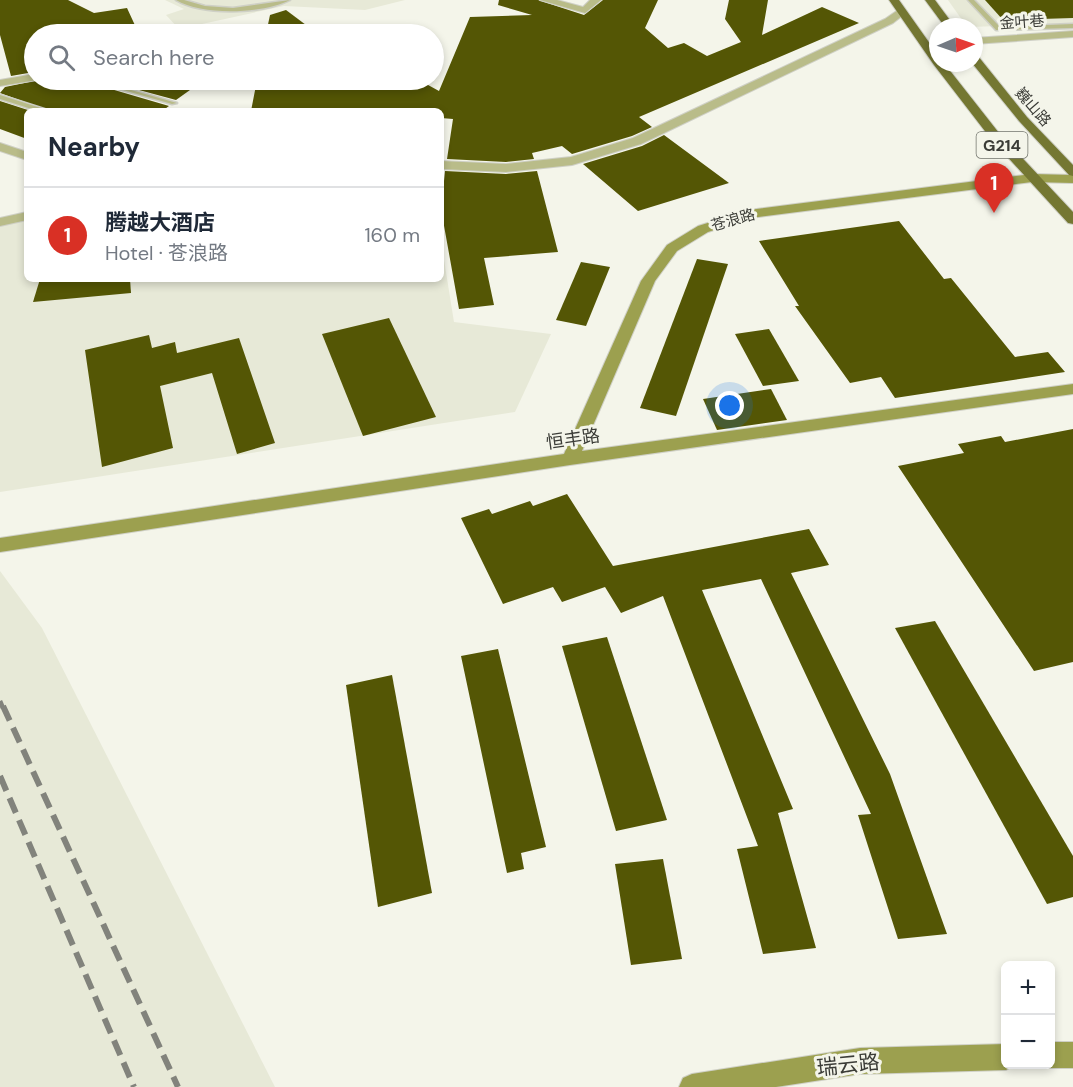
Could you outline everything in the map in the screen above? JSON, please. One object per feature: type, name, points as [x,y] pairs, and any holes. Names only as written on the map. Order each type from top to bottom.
[{"type":"highway","name":"G214","points":[[894,0],[929,50]]},
{"type":"highway","points":[[930,0],[943,18]]},
{"type":"highway","name":"巍山路","points":[[983,69],[1023,119],[1070,167]]},
{"type":"highway","name":"G214","points":[[945,72],[982,121],[1073,220]]},
{"type":"street","points":[[545,0],[585,10],[596,0]]},
{"type":"street","points":[[444,165],[507,168],[572,161],[637,141],[889,21],[902,12]]},
{"type":"street","name":"金叶巷","points":[[983,40],[1073,34]]},
{"type":"street","points":[[0,83],[24,79]]},
{"type":"street","points":[[0,147],[24,155]]},
{"type":"street","points":[[1032,178],[1070,167]]},
{"type":"street","points":[[1032,178],[1073,178]]},
{"type":"street","name":"苍浪路","points":[[570,459],[648,281],[672,248],[703,229],[749,214],[1032,178]]},
{"type":"street","points":[[0,222],[24,217]]},
{"type":"street","name":"恒丰路","points":[[0,545],[570,459],[1073,389]]},
{"type":"street","points":[[1055,1055],[1073,1055]]},
{"type":"street","name":"瑞云路","points":[[692,1087],[860,1061],[1001,1057]]},
{"type":"lane","points":[[179,0],[196,8],[235,9],[263,7],[287,0]]},
{"type":"lane","points":[[971,0],[998,29],[1073,26]]},
{"type":"lane","points":[[127,90],[174,103]]},
{"type":"lane","points":[[0,97],[35,108]]},
{"type":"shaded area","points":[[165,0],[405,0],[365,10],[284,6],[202,24],[174,24],[166,15],[184,9]]},
{"type":"shaded area","points":[[948,0],[1073,0],[1073,24],[983,27],[983,18],[961,18]]},
{"type":"shaded area","points":[[24,220],[24,282],[444,282],[444,260],[454,322],[551,334],[515,412],[0,492],[0,224]]},
{"type":"shaded area","points":[[0,571],[42,628],[275,1087],[0,1087]]},
{"type":"building","points":[[0,0],[68,0],[94,13],[127,8],[134,24],[24,24],[24,74],[11,76],[0,35]]},
{"type":"building","points":[[499,0],[538,0],[584,15],[603,0],[658,0],[645,28],[668,48],[684,43],[707,56],[741,42],[725,19],[729,0],[768,0],[762,35],[822,7],[859,23],[639,117],[652,127],[632,136],[572,154],[562,146],[532,153],[534,159],[506,162],[447,159],[453,119],[444,118],[444,108],[252,108],[255,90],[444,90],[444,79],[470,17],[532,15],[498,5]]},
{"type":"building","points":[[985,0],[1073,0],[1073,18],[1003,20]]},
{"type":"building","points":[[286,10],[305,24],[268,24],[270,15]]},
{"type":"building","points":[[24,83],[24,90],[114,90],[169,106],[166,108],[42,108],[0,93],[5,87]]},
{"type":"building","points":[[139,90],[190,90],[176,100]]},
{"type":"building","points":[[0,101],[24,109],[24,138],[0,129]]},
{"type":"building","points":[[664,135],[729,183],[638,211],[583,164],[642,146]]},
{"type":"building","points":[[445,171],[506,174],[537,171],[558,252],[484,258],[494,305],[459,309],[444,226]]},
{"type":"building","points":[[899,221],[944,279],[951,278],[1015,357],[1048,352],[1065,372],[895,398],[881,377],[850,383],[795,306],[799,306],[759,241]]},
{"type":"building","points":[[697,259],[728,264],[676,416],[640,408]]},
{"type":"building","points":[[581,262],[610,267],[586,326],[556,320]]},
{"type":"building","points":[[39,282],[130,282],[131,293],[33,302]]},
{"type":"building","points":[[389,318],[436,417],[363,436],[322,334]]},
{"type":"building","points":[[769,329],[799,381],[763,386],[735,334]]},
{"type":"building","points":[[149,335],[152,348],[175,342],[177,353],[239,338],[275,443],[237,454],[212,373],[160,386],[173,448],[102,467],[85,350]]},
{"type":"building","points":[[771,389],[787,420],[717,430],[703,399]]},
{"type":"building","points":[[1073,429],[1073,662],[1034,671],[898,466],[964,453],[958,444],[1001,436],[1005,442]]},
{"type":"building","points":[[567,494],[613,566],[809,529],[829,565],[791,573],[890,774],[947,934],[898,939],[858,815],[871,814],[761,579],[702,590],[793,809],[778,813],[816,948],[763,954],[737,849],[758,846],[663,596],[621,613],[605,587],[562,602],[553,587],[503,604],[461,518],[489,509],[492,514],[530,501],[533,506]]},
{"type":"building","points":[[935,621],[1073,856],[1073,897],[1047,904],[895,628]]},
{"type":"building","points":[[607,637],[667,820],[616,831],[562,646]]},
{"type":"building","points":[[498,649],[546,847],[521,853],[524,869],[507,873],[461,656]]},
{"type":"building","points":[[392,675],[432,893],[378,907],[346,685]]},
{"type":"building","points":[[663,859],[682,959],[631,965],[615,864]]},
{"type":"railway","points":[[0,701],[3,708]]},
{"type":"railway","points":[[3,706],[178,1087]]},
{"type":"railway","points":[[0,776],[134,1087]]},
{"type":"place","name":"腾越大酒店","points":[[994,213]]}]
